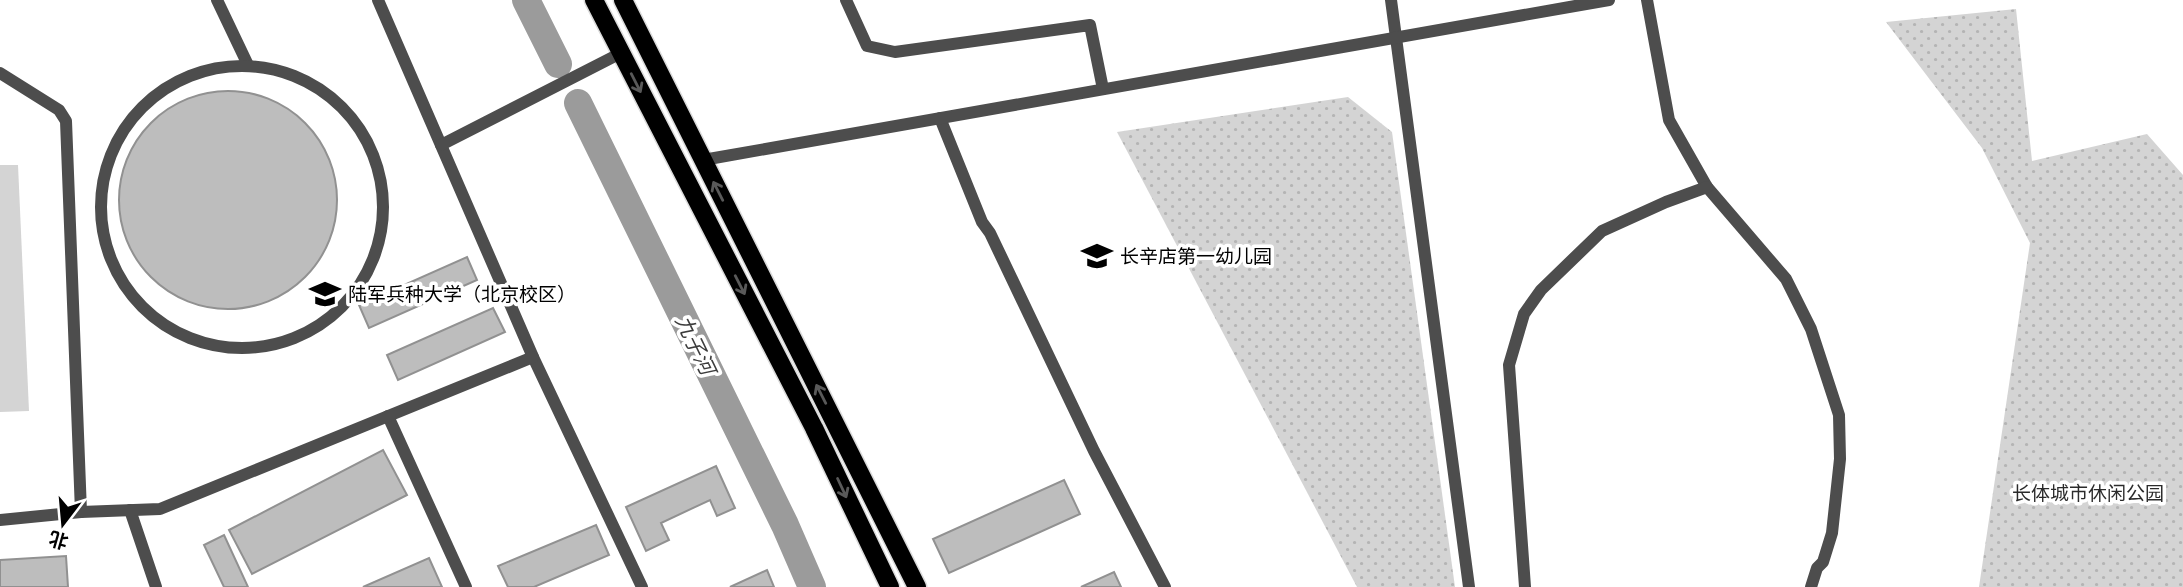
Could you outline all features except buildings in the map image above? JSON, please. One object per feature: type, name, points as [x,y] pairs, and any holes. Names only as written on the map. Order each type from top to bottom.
[{"type":"main road","points":[[594,0],[814,428],[890,587]]},
{"type":"main road","points":[[623,0],[917,587]]},
{"type":"street","points":[[217,0],[248,65]]},
{"type":"street","points":[[378,0],[533,357],[642,587]]},
{"type":"street","points":[[846,0],[867,46],[895,52],[1090,25],[1103,89]]},
{"type":"street","points":[[1391,0],[1469,587]]},
{"type":"street","points":[[703,160],[1609,0]]},
{"type":"street","points":[[1647,0],[1669,120],[1707,187],[1786,279],[1811,329],[1839,415],[1840,459],[1832,533],[1824,562],[1817,568],[1811,587]]},
{"type":"street","points":[[441,145],[621,53]]},
{"type":"street","points":[[248,65],[295,75],[336,100],[366,138],[382,184],[382,232],[366,277],[335,314],[294,339],[249,349],[204,344],[193,339],[162,324],[128,293],[107,253],[99,208],[106,162],[128,122],[160,90],[202,70],[248,65]]},
{"type":"street","points":[[0,73],[59,110],[66,121],[81,512]]},
{"type":"street","points":[[940,118],[982,222],[990,233],[1094,451],[1165,587]]},
{"type":"street","points":[[1525,587],[1509,365],[1524,314],[1541,290],[1602,231],[1707,187]]},
{"type":"street","points":[[0,520],[81,512],[160,509],[533,357]]},
{"type":"street","points":[[388,416],[466,587]]},
{"type":"street","points":[[130,510],[156,587]]},
{"type":"green space","name":"长体城市休闲公园","points":[[2016,9],[2032,161],[2147,134],[2183,175],[2183,587],[1979,587],[2030,243],[1982,148],[1886,22]]},
{"type":"green space","points":[[1348,97],[1392,132],[1455,587],[1357,587],[1117,132]]},
{"type":"green space","points":[[0,165],[18,165],[29,411],[0,412]]},
{"type":"waterway","name":"九子河","points":[[526,0],[558,64]]},
{"type":"waterway","name":"九子河","points":[[578,103],[785,525],[812,587]]},
{"type":"place","name":"长辛店第一幼儿园","points":[[1097,256]]},
{"type":"place","name":"陆军兵种大学（北京校区）","points":[[325,294]]}]
